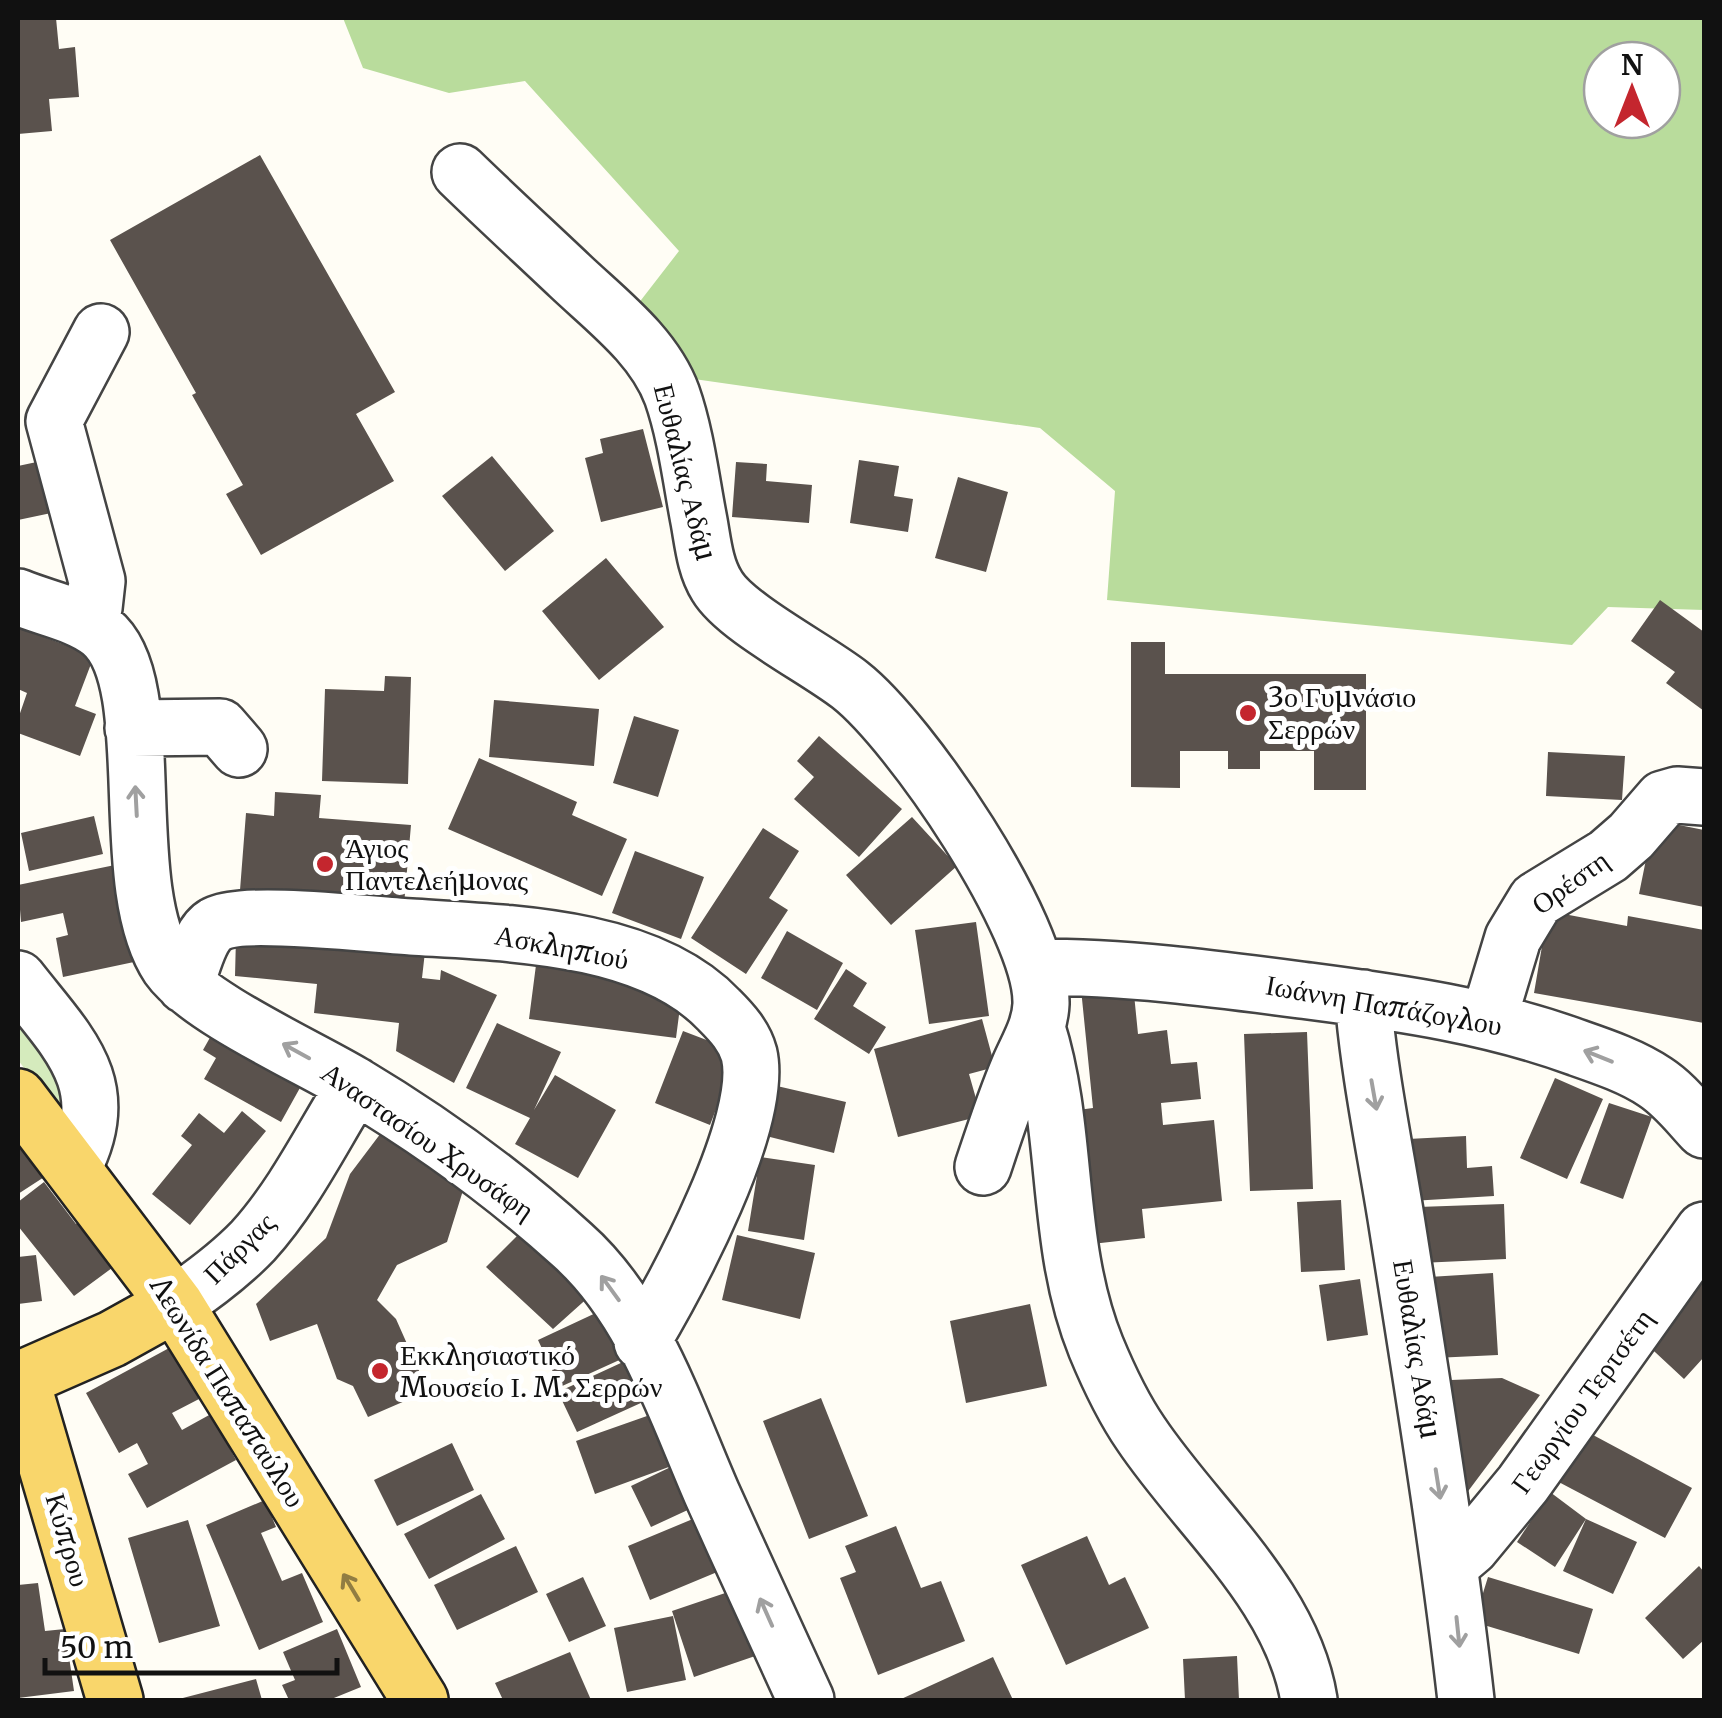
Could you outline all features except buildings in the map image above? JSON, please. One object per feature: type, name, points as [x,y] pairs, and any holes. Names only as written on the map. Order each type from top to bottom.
[{"type":"main road","name":"Λεωνίδα Παπαπαύλου","points":[[18,1097],[175,1304],[420,1700]]},
{"type":"main road","name":"Πάργας","points":[[19,1379],[112,1339],[175,1304]]},
{"type":"main road","name":"Κύπρου","points":[[19,1379],[115,1700]]},
{"type":"street","name":"Ευθαλίας Αδάμ","points":[[460,172],[622,325],[653,360],[673,399],[706,561],[716,585],[735,606],[853,688],[892,725],[938,788],[1004,894],[1035,967],[1041,1000],[1037,1028]]},
{"type":"street","points":[[86,622],[94,608],[97,581],[54,422],[101,332]]},
{"type":"street","name":"Αναστασίου Χρυσάφη","points":[[18,598],[86,622],[103,634],[122,660],[130,695],[144,894],[161,954],[186,986],[355,1085],[468,1162],[577,1249],[608,1285],[642,1342],[806,1700]]},
{"type":"street","points":[[133,728],[220,727],[238,749]]},
{"type":"street","name":"Ορέστη","points":[[1488,1020],[1513,938],[1536,900],[1608,856],[1663,799],[1677,795],[1704,797]]},
{"type":"street","name":"Ασκληπιού","points":[[186,986],[207,932],[216,924],[230,920],[293,919],[515,934],[606,951],[678,978],[714,1005],[740,1034],[748,1051],[746,1106],[728,1166],[682,1272],[642,1342]]},
{"type":"street","name":"Ιωάννη Παπάζογλου","points":[[1035,967],[1104,967],[1200,975],[1488,1020],[1592,1053],[1693,1101]]},
{"type":"street","points":[[18,979],[72,1050],[90,1092],[89,1128],[73,1168]]},
{"type":"street","name":"Ευθαλίας Αδάμ","points":[[1363,998],[1372,1084],[1451,1564],[1466,1700]]},
{"type":"street","points":[[983,1167],[1019,1066],[1037,1028]]},
{"type":"street","points":[[1037,1028],[1055,1104],[1075,1287],[1096,1348],[1139,1432],[1274,1608],[1298,1658],[1310,1700]]},
{"type":"street","name":"Πάργας","points":[[175,1304],[208,1282],[254,1239],[279,1207],[355,1085]]},
{"type":"street","name":"Γεωργίου Τερτσέτη","points":[[1451,1564],[1472,1548],[1523,1484],[1704,1230]]},
{"type":"green space","points":[[343,18],[1704,18],[1704,610],[1608,607],[1572,645],[1107,600],[1115,491],[1040,428],[694,379],[638,304],[679,251],[525,81],[449,93],[363,68]]},
{"type":"green space","points":[[18,1005],[58,1056],[62,1104],[51,1103],[18,1060]]},
{"type":"place","name":"3ο Γυμνάσιο Σερρών","points":[[1248,713]]},
{"type":"place","name":"Άγιος Παντελεήμονας","points":[[325,864]]},
{"type":"place","name":"Εκκλησιαστικό Μουσείο Ι. Μ. Σερρών","points":[[380,1371]]}]
